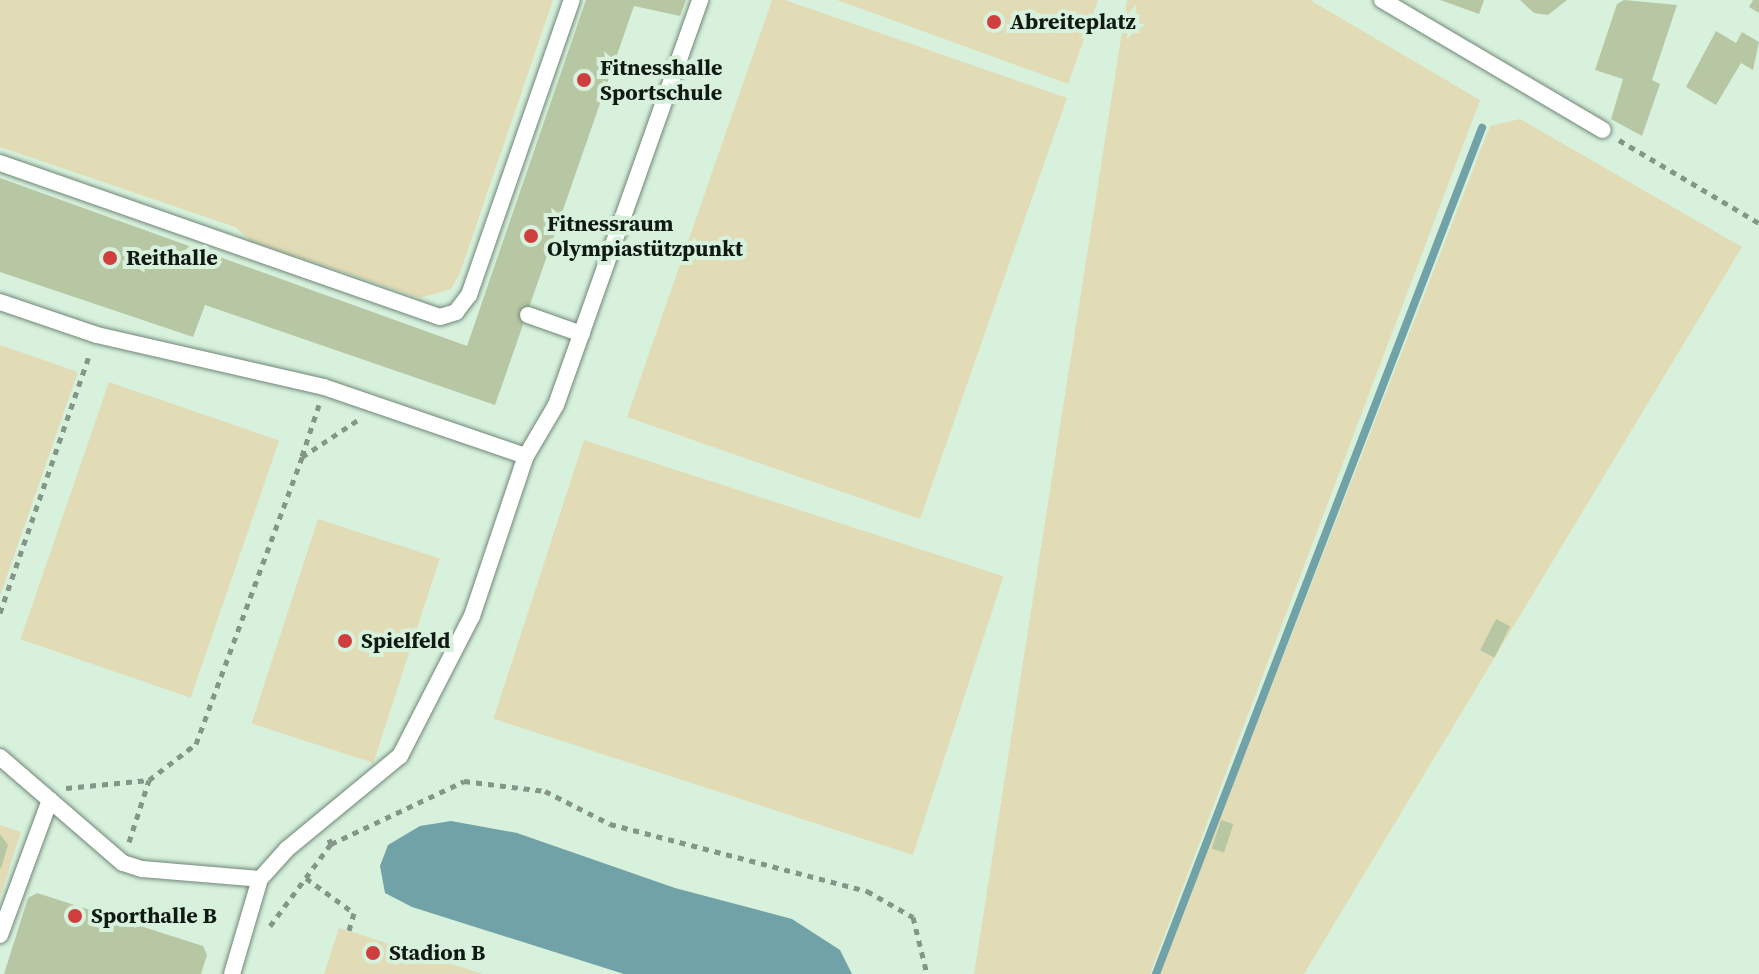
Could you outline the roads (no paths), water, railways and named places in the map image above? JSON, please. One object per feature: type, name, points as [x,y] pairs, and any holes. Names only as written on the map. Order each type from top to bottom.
[{"type":"lane","points":[[0,163],[440,317],[456,312],[476,298],[572,0]]},
{"type":"lane","points":[[232,974],[260,879],[321,820],[400,756],[443,681],[472,616],[526,456],[556,405],[700,0]]},
{"type":"lane","points":[[1382,0],[1603,130]]},
{"type":"lane","points":[[0,302],[97,335],[324,387],[526,456]]},
{"type":"lane","points":[[528,315],[582,334]]},
{"type":"lane","points":[[0,757],[123,863],[142,869],[260,879]]},
{"type":"lane","points":[[0,935],[50,800]]},
{"type":"water","points":[[451,821],[517,833],[675,888],[792,919],[840,950],[852,974],[624,974],[412,907],[385,893],[380,866],[388,845],[420,826]]},
{"type":"waterway","points":[[1156,974],[1482,128]]},
{"type":"place","name":"Abreiteplatz","points":[[994,22]]},
{"type":"place","name":"Fitnesshalle Sportschule","points":[[584,80]]},
{"type":"place","name":"Fitnessraum Olympiastützpunkt","points":[[531,236]]},
{"type":"place","name":"Reithalle","points":[[110,258]]},
{"type":"place","name":"Spielfeld","points":[[345,641]]},
{"type":"place","name":"Sporthalle B","points":[[75,916]]},
{"type":"place","name":"Stadion B","points":[[373,953]]}]
